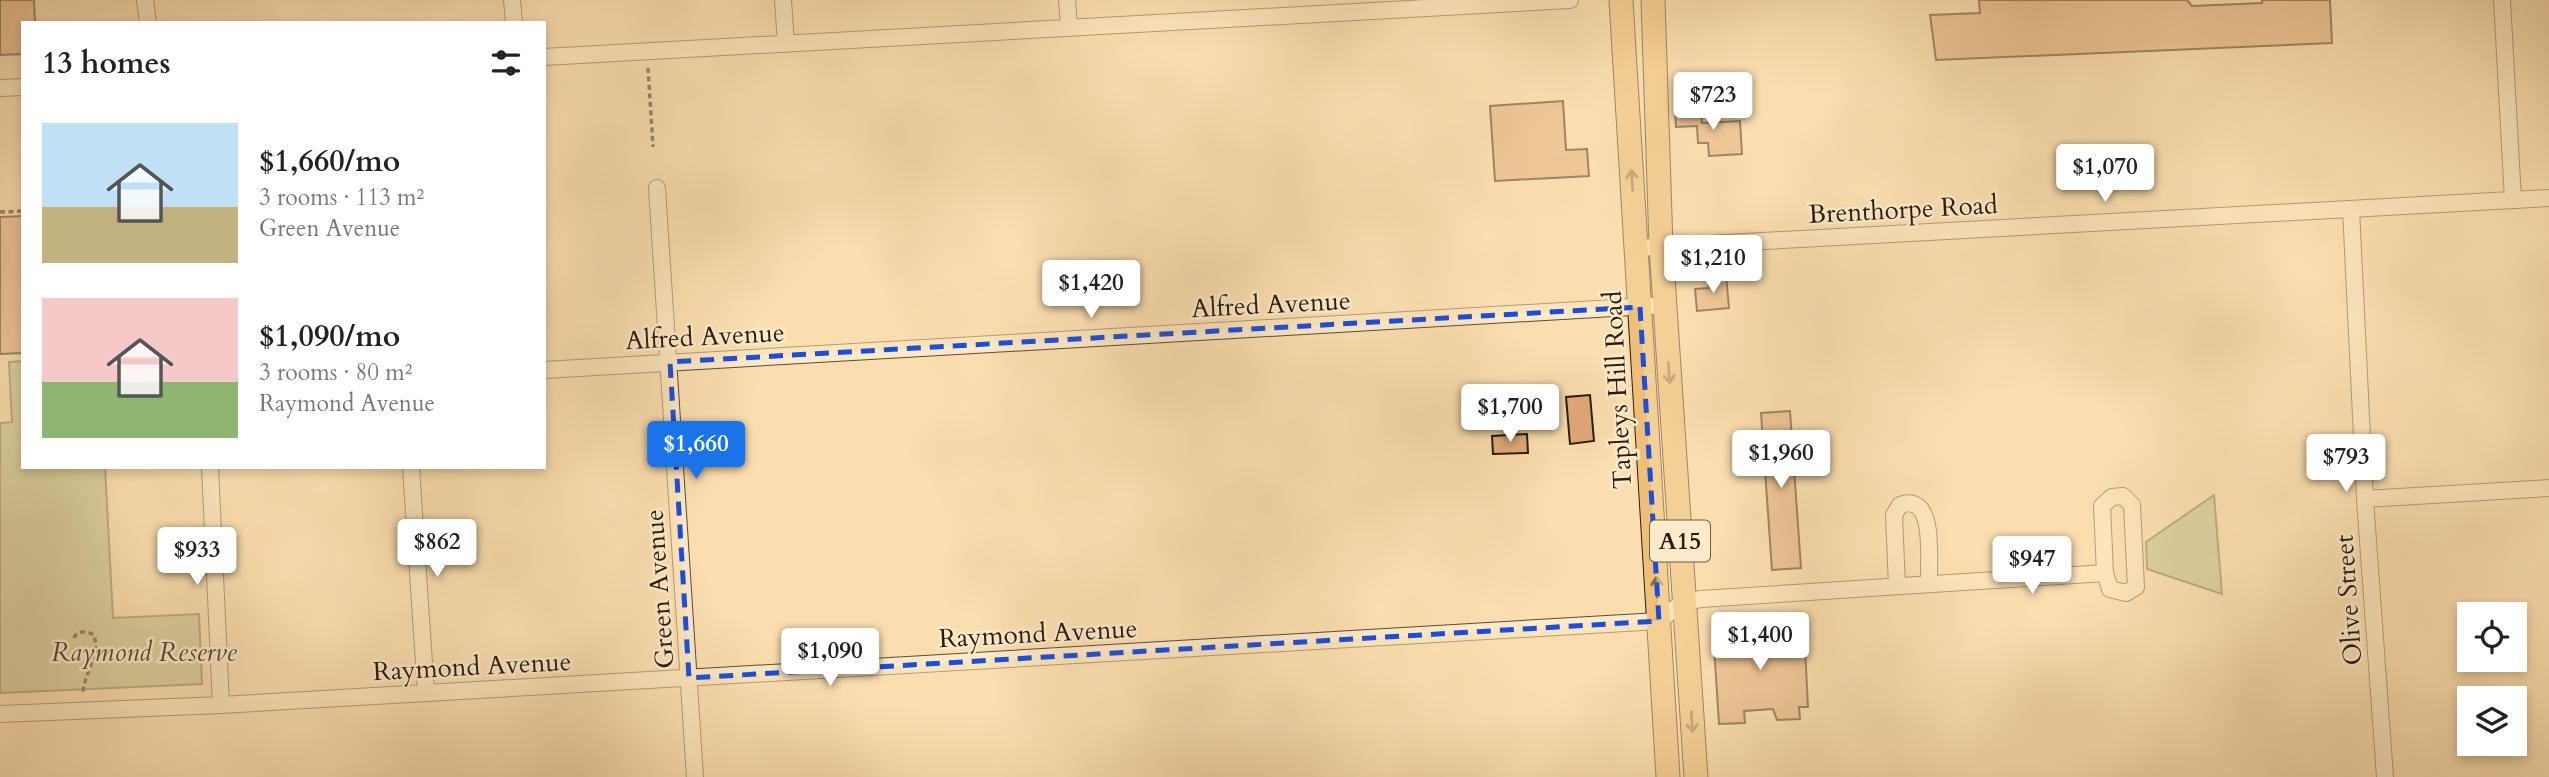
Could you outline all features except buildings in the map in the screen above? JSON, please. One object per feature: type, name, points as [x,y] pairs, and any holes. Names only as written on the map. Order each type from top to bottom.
[{"type":"main road","name":"Tapleys Hill Road","points":[[1621,0],[1668,777]]},
{"type":"main road","name":"Tapleys Hill Road","points":[[1653,0],[1661,246],[1696,777]]},
{"type":"street","points":[[145,0],[148,21]]},
{"type":"street","points":[[512,0],[514,21]]},
{"type":"street","points":[[782,0],[786,44]]},
{"type":"street","points":[[1067,0],[1069,28]]},
{"type":"street","points":[[546,57],[1570,0]]},
{"type":"street","points":[[2502,0],[2513,200]]},
{"type":"street","points":[[0,88],[21,87]]},
{"type":"street","name":"Green Avenue","points":[[657,188],[695,777]]},
{"type":"street","name":"Brenthorpe Road","points":[[1636,248],[2549,198]]},
{"type":"street","name":"Olive Street","points":[[2351,209],[2365,499],[2385,777]]},
{"type":"street","name":"Alfred Avenue","points":[[546,370],[1665,305]]},
{"type":"street","points":[[209,469],[221,705]]},
{"type":"street","points":[[411,469],[426,693]]},
{"type":"street","points":[[2365,499],[2549,488]]},
{"type":"street","points":[[2123,496],[2132,505],[2136,587],[2126,593],[2110,589],[2105,573],[2102,506],[2112,497],[2123,496]]},
{"type":"street","points":[[1897,586],[1894,515],[1900,505],[1909,502],[1918,504],[1926,513],[1929,583]]},
{"type":"street","points":[[1659,621],[1683,602],[2105,573]]},
{"type":"street","name":"Raymond Avenue","points":[[0,714],[221,705],[1659,621]]},
{"type":"path","points":[[646,52],[653,147]]},
{"type":"path","points":[[0,212],[21,211]]},
{"type":"path","points":[[74,638],[80,633],[89,632],[94,635],[97,644],[96,655],[85,670],[83,692]]},
{"type":"highlighted area","points":[[1640,307],[1659,621],[689,678],[670,362]]},
{"type":"green space","name":"Raymond Reserve","points":[[21,361],[21,469],[105,469],[113,618],[199,614],[202,684],[0,693],[0,423],[12,422],[9,362]]},
{"type":"green space","points":[[2214,495],[2222,594],[2147,569],[2146,542]]}]
